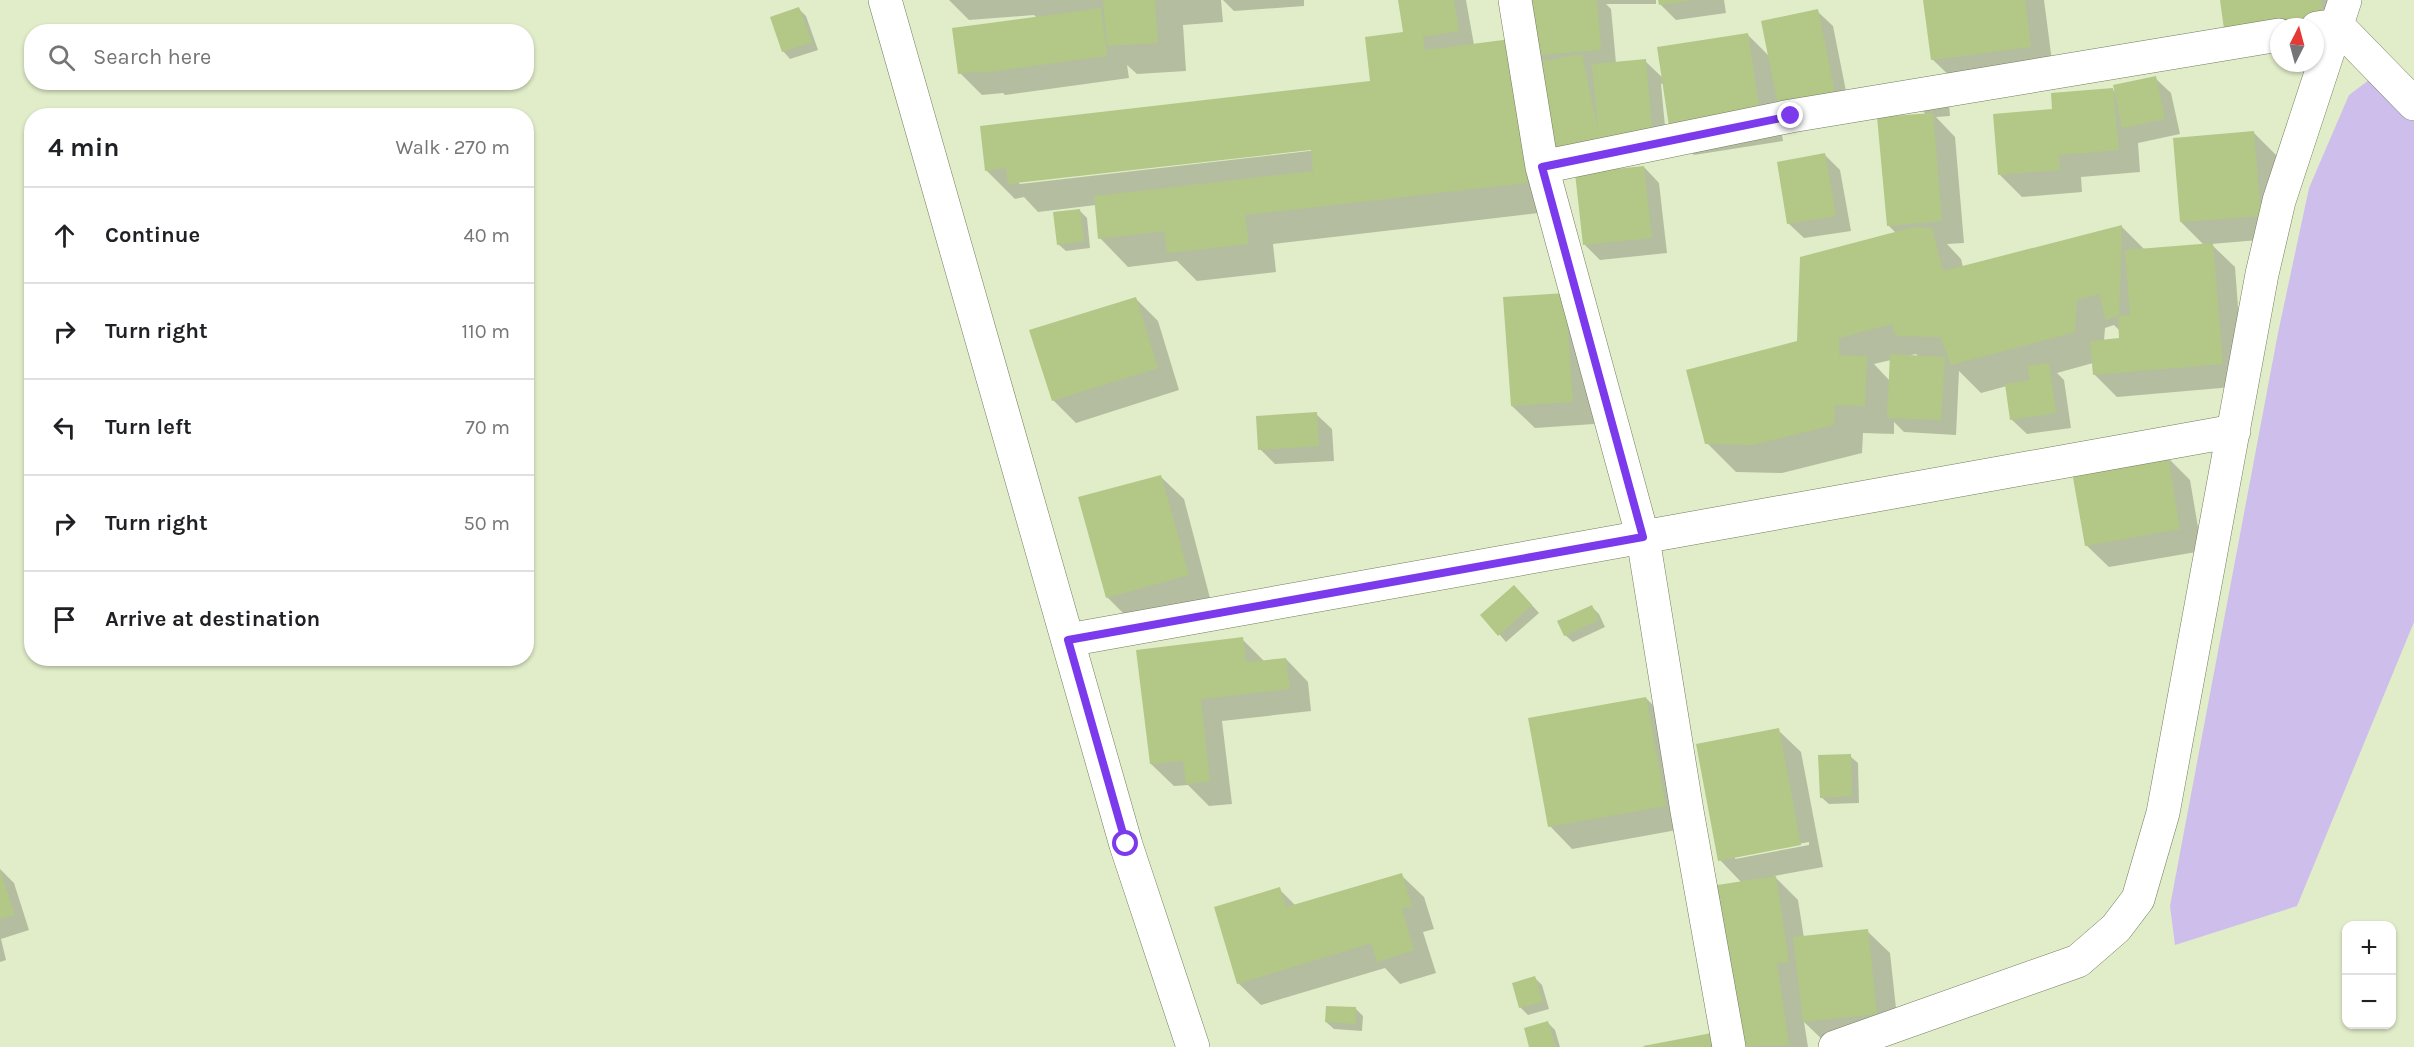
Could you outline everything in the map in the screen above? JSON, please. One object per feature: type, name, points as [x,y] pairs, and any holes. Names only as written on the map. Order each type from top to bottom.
[{"type":"street","points":[[885,0],[1126,844],[1193,1047]]},
{"type":"street","points":[[1515,0],[1542,167],[1643,537],[1687,811],[1729,1047]]},
{"type":"street","points":[[2332,18],[2414,104]]},
{"type":"street","points":[[1835,1047],[2078,961],[2116,928],[2138,899],[2163,813],[2262,274],[2279,201],[2332,18]]},
{"type":"street","points":[[1542,167],[1791,116],[2270,36]]},
{"type":"street","points":[[1068,640],[2234,431]]},
{"type":"shaded area","points":[[2377,74],[2414,108],[2414,622],[2297,906],[2175,945],[2170,906],[2278,333],[2309,188],[2349,95]]},
{"type":"building","points":[[1103,0],[1155,0],[1158,43],[1107,46]]},
{"type":"building","points":[[1398,0],[1454,0],[1459,31],[1423,37],[1425,50],[1511,39],[1527,183],[1245,215],[1249,244],[1167,253],[1164,231],[1098,239],[1094,196],[1313,171],[1311,150],[1008,184],[1006,168],[985,171],[980,126],[1370,81],[1365,37],[1403,32]]},
{"type":"building","points":[[1523,0],[1597,0],[1601,50],[1528,56]]},
{"type":"building","points":[[1658,0],[1688,0],[1688,1],[1659,5]]},
{"type":"building","points":[[1923,0],[2025,0],[2031,47],[1931,60]]},
{"type":"building","points":[[2220,0],[2321,0],[2323,15],[2270,18],[2270,22],[2224,29]]},
{"type":"building","points":[[799,7],[812,42],[782,52],[770,17]]},
{"type":"building","points":[[1101,8],[1107,56],[958,74],[952,28]]},
{"type":"building","points":[[1818,9],[1837,103],[1780,115],[1761,21]]},
{"type":"building","points":[[1748,33],[1761,119],[1670,133],[1657,47]]},
{"type":"building","points":[[1582,54],[1598,130],[1592,64],[1646,59],[1653,143],[1599,139],[1550,148],[1533,63]]},
{"type":"building","points":[[2156,76],[2165,119],[2122,128],[2113,85]]},
{"type":"building","points":[[2113,88],[2119,150],[2059,155],[2060,170],[1998,175],[1993,114],[2052,109],[2051,93]]},
{"type":"building","points":[[1933,113],[1942,221],[1887,226],[1877,117]]},
{"type":"building","points":[[2254,131],[2261,216],[2180,222],[2173,138]]},
{"type":"building","points":[[1825,153],[1836,216],[1787,224],[1777,162]]},
{"type":"building","points":[[1644,166],[1652,238],[1583,245],[1575,173]]},
{"type":"building","points":[[1080,209],[1084,241],[1057,245],[1053,212]]},
{"type":"building","points":[[2122,225],[2119,315],[2106,320],[2099,294],[2077,300],[2075,332],[1951,365],[1940,337],[1896,336],[1892,324],[1839,338],[1839,355],[1867,356],[1865,406],[1835,405],[1834,425],[1753,445],[1705,444],[1686,370],[1797,341],[1800,257],[1914,227],[1932,228],[1943,271]]},
{"type":"building","points":[[2213,243],[2223,364],[2093,375],[2090,341],[2119,338],[2118,316],[2130,315],[2125,250]]},
{"type":"building","points":[[1565,293],[1573,402],[1511,406],[1503,297]]},
{"type":"building","points":[[1136,297],[1158,368],[1052,401],[1029,330]]},
{"type":"building","points":[[1890,354],[1945,357],[1941,420],[1887,418]]},
{"type":"building","points":[[2049,363],[2056,413],[2010,420],[2005,384],[2030,380],[2027,366]]},
{"type":"building","points":[[1317,412],[1319,446],[1258,450],[1256,416]]},
{"type":"building","points":[[2168,455],[2180,529],[2085,546],[2072,472]]},
{"type":"building","points":[[1161,475],[1189,575],[1106,598],[1078,497]]},
{"type":"building","points":[[1514,585],[1532,605],[1498,636],[1480,615]]},
{"type":"building","points":[[1592,605],[1599,620],[1564,636],[1557,621]]},
{"type":"building","points":[[1243,637],[1246,662],[1286,658],[1290,689],[1201,699],[1210,781],[1186,784],[1183,761],[1150,764],[1136,650]]},
{"type":"building","points":[[1646,697],[1666,806],[1548,827],[1528,718]]},
{"type":"building","points":[[1779,728],[1801,845],[1718,861],[1696,744]]},
{"type":"building","points":[[1851,754],[1852,796],[1820,798],[1818,755]]},
{"type":"building","points":[[0,870],[15,915],[0,919]]},
{"type":"building","points":[[1402,873],[1412,907],[1402,909],[1414,950],[1377,962],[1371,943],[1237,984],[1214,907],[1280,887],[1286,907]]},
{"type":"building","points":[[1776,876],[1789,962],[1777,963],[1789,1045],[1734,1047],[1711,886]]},
{"type":"building","points":[[1868,929],[1877,1014],[1803,1022],[1793,937]]},
{"type":"building","points":[[1535,976],[1543,1002],[1519,1008],[1512,983]]},
{"type":"building","points":[[1326,1006],[1356,1007],[1356,1024],[1325,1022]]},
{"type":"building","points":[[1548,1021],[1556,1047],[1529,1047],[1524,1028]]},
{"type":"building","points":[[1717,1032],[1720,1047],[1643,1046]]},
{"type":"route","points":[[1126,844],[1068,640],[1643,537],[1542,167],[1791,116]]}]
